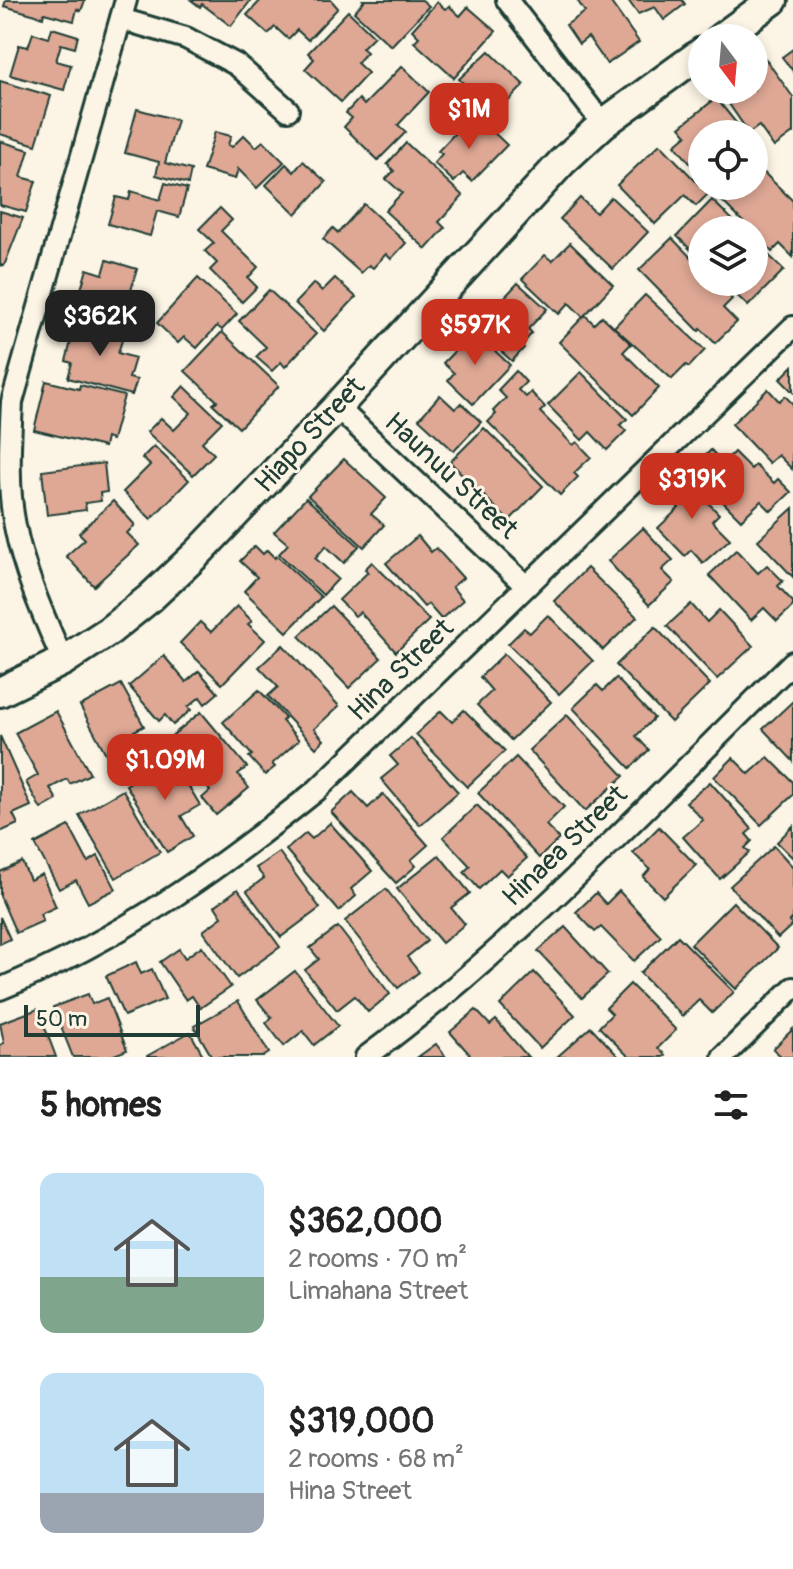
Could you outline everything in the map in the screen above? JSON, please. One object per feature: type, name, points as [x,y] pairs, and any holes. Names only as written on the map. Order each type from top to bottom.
[{"type":"street","points":[[507,0],[603,124]]},
{"type":"street","points":[[740,24],[773,0]]},
{"type":"street","points":[[63,661],[26,568],[15,524],[10,463],[12,402],[123,10],[237,65],[288,110]]},
{"type":"street","name":"Hiapo Street","points":[[0,692],[63,661],[109,631],[150,598],[218,532],[337,407],[468,268],[528,197],[603,124],[688,62]]},
{"type":"street","name":"Hina Street","points":[[0,989],[87,949],[135,922],[241,851],[317,790],[793,327]]},
{"type":"street","name":"Haunuu Street","points":[[337,407],[526,586]]},
{"type":"street","name":"Hinaea Street","points":[[366,1057],[460,984],[524,926],[793,662]]},
{"type":"street","points":[[723,1057],[793,988]]},
{"type":"building","points":[[6,0],[85,0],[81,11],[77,9],[74,21],[44,13],[43,17],[4,6]]},
{"type":"building","points":[[191,0],[251,0],[231,26],[202,4],[200,7]]},
{"type":"building","points":[[261,0],[331,0],[338,8],[308,40],[297,30],[288,39],[275,27],[268,34],[247,15]]},
{"type":"building","points":[[363,0],[422,0],[429,6],[391,46],[354,12]]},
{"type":"building","points":[[577,0],[609,0],[639,42],[607,64],[588,37],[579,44],[566,25],[585,12]]},
{"type":"building","points":[[628,0],[682,0],[685,4],[664,20],[655,7],[638,14]]},
{"type":"building","points":[[437,2],[445,9],[449,6],[460,16],[468,7],[496,31],[454,78],[414,42],[419,37],[412,30]]},
{"type":"building","points":[[348,11],[374,36],[362,48],[367,52],[357,63],[368,73],[341,102],[305,69],[314,59],[308,53]]},
{"type":"building","points":[[52,28],[78,36],[75,48],[61,44],[56,61],[71,65],[64,90],[10,75],[19,45],[28,47],[33,33],[49,38]]},
{"type":"building","points":[[793,49],[793,71],[782,57]]},
{"type":"building","points":[[489,51],[524,85],[496,114],[459,79]]},
{"type":"building","points":[[768,63],[793,97],[793,133],[774,147],[768,139],[768,120],[740,120],[729,104],[768,104]]},
{"type":"building","points":[[402,66],[429,92],[398,125],[406,132],[378,160],[344,127],[352,118],[346,113],[359,99],[364,105]]},
{"type":"building","points":[[0,81],[51,96],[36,145],[0,134]]},
{"type":"building","points":[[709,104],[721,104],[734,120],[689,120]]},
{"type":"building","points":[[137,109],[177,120],[165,163],[191,170],[188,184],[156,175],[159,162],[125,153]]},
{"type":"building","points":[[470,117],[485,131],[488,127],[507,145],[472,181],[463,173],[454,182],[434,163],[442,154],[438,151]]},
{"type":"building","points":[[688,121],[688,161],[675,145],[687,135],[680,127]]},
{"type":"building","points":[[215,132],[231,136],[228,145],[232,147],[244,135],[256,147],[263,141],[284,162],[257,188],[238,169],[235,179],[203,170]]},
{"type":"building","points":[[0,141],[29,150],[21,177],[36,181],[26,212],[0,205]]},
{"type":"building","points":[[406,143],[463,196],[439,222],[445,228],[426,249],[385,211],[402,193],[386,179],[394,171],[387,164]]},
{"type":"building","points":[[660,144],[688,173],[688,198],[685,195],[655,224],[617,185]]},
{"type":"building","points":[[303,161],[326,182],[296,214],[266,185],[286,164],[294,172]]},
{"type":"building","points":[[768,177],[793,201],[793,257],[780,244],[772,252],[768,248],[768,216],[737,216],[721,200],[768,200]]},
{"type":"building","points":[[165,183],[187,189],[179,217],[157,211],[150,236],[108,224],[116,197],[129,200],[131,191],[160,200]]},
{"type":"building","points":[[611,197],[648,232],[613,269],[560,219],[580,198],[596,213]]},
{"type":"building","points":[[712,200],[729,216],[696,216]]},
{"type":"building","points":[[364,204],[406,243],[391,259],[386,254],[373,268],[369,265],[361,273],[323,239],[333,228],[338,233]]},
{"type":"building","points":[[220,208],[232,220],[221,231],[258,267],[248,278],[257,287],[242,302],[210,270],[217,263],[205,251],[214,243],[199,229]]},
{"type":"building","points":[[0,211],[23,218],[4,266],[0,265]]},
{"type":"building","points":[[688,225],[688,247],[677,236]]},
{"type":"building","points":[[672,238],[688,255],[688,296],[729,296],[732,299],[723,308],[737,322],[715,343],[701,329],[699,331],[639,270]]},
{"type":"building","points":[[570,243],[613,285],[583,317],[569,303],[559,314],[522,279],[545,255],[552,261]]},
{"type":"building","points":[[768,255],[784,270],[768,286]]},
{"type":"building","points":[[107,260],[137,269],[126,309],[94,300],[89,317],[74,313],[87,269],[103,274]]},
{"type":"building","points":[[198,278],[237,314],[222,330],[217,326],[197,348],[184,337],[178,343],[157,323]]},
{"type":"building","points":[[335,278],[356,297],[324,331],[295,303],[314,283],[322,291]]},
{"type":"building","points":[[518,283],[547,309],[528,329],[532,333],[512,361],[477,330],[504,306],[500,302]]},
{"type":"building","points":[[269,290],[316,334],[285,367],[281,362],[272,371],[256,357],[266,347],[239,321]]},
{"type":"building","points":[[645,295],[705,350],[672,379],[614,327]]},
{"type":"building","points":[[738,296],[758,296],[748,306]]},
{"type":"building","points":[[585,315],[594,324],[602,316],[631,344],[623,352],[659,388],[633,415],[559,342]]},
{"type":"building","points":[[77,318],[125,331],[118,353],[135,358],[129,378],[137,380],[132,395],[68,378],[72,363],[66,361]]},
{"type":"building","points":[[474,331],[510,365],[473,404],[448,380],[454,373],[443,363]]},
{"type":"building","points":[[222,332],[279,386],[239,428],[213,404],[217,401],[185,371]]},
{"type":"building","points":[[793,366],[793,392],[780,379]]},
{"type":"building","points":[[516,371],[526,382],[518,390],[526,397],[531,392],[545,407],[540,412],[573,445],[577,442],[591,457],[574,473],[578,477],[560,495],[488,422],[496,414],[493,411],[506,398],[498,390]]},
{"type":"building","points":[[581,372],[627,419],[620,425],[626,431],[607,450],[590,432],[582,440],[548,405]]},
{"type":"building","points":[[46,381],[79,389],[80,385],[124,396],[112,440],[106,438],[104,447],[34,430]]},
{"type":"building","points":[[184,386],[222,422],[202,442],[214,454],[193,475],[147,432],[161,418],[174,430],[191,413],[174,397]]},
{"type":"building","points":[[768,389],[779,401],[785,396],[793,404],[792,469],[778,455],[769,463],[732,424]]},
{"type":"building","points":[[440,395],[455,409],[461,403],[481,422],[454,451],[419,419]]},
{"type":"building","points":[[484,428],[543,486],[509,521],[450,462]]},
{"type":"building","points":[[154,446],[189,480],[151,519],[123,492],[150,465],[142,458]]},
{"type":"building","points":[[711,450],[723,463],[734,452],[751,469],[755,465],[774,483],[778,479],[791,492],[771,511],[761,501],[741,520],[691,470]]},
{"type":"building","points":[[344,459],[386,498],[371,514],[384,525],[364,547],[308,496]]},
{"type":"building","points":[[104,463],[107,492],[100,493],[101,501],[85,503],[86,510],[47,515],[42,471]]},
{"type":"building","points":[[680,473],[719,514],[712,521],[730,539],[703,563],[691,550],[685,556],[658,528],[679,508],[662,490]]},
{"type":"building","points":[[306,498],[359,546],[344,563],[326,546],[315,558],[338,579],[323,595],[279,554],[288,544],[274,532]]},
{"type":"building","points":[[113,501],[135,525],[127,533],[139,545],[94,586],[66,556],[85,539],[79,533]]},
{"type":"building","points":[[793,508],[793,577],[758,540]]},
{"type":"building","points":[[643,528],[673,560],[662,570],[674,582],[649,605],[608,561]]},
{"type":"building","points":[[418,536],[431,552],[436,548],[463,578],[452,587],[463,600],[441,619],[428,604],[424,607],[386,563]]},
{"type":"building","points":[[255,546],[263,554],[267,550],[275,558],[277,556],[321,597],[287,632],[244,591],[257,577],[240,561]]},
{"type":"building","points":[[736,550],[758,573],[767,565],[783,581],[778,586],[793,606],[777,621],[764,608],[751,620],[709,575]]},
{"type":"building","points":[[372,562],[429,620],[396,652],[360,612],[355,616],[339,600],[368,572],[365,569]]},
{"type":"building","points":[[587,568],[637,617],[603,650],[554,601]]},
{"type":"building","points":[[691,604],[707,622],[719,610],[753,646],[717,679],[667,626]]},
{"type":"building","points":[[237,606],[252,621],[248,624],[265,640],[222,684],[180,643],[200,622],[211,632]]},
{"type":"building","points":[[331,606],[381,658],[349,688],[299,636]]},
{"type":"building","points":[[548,615],[593,661],[559,694],[508,644],[524,628],[530,633]]},
{"type":"building","points":[[655,627],[710,684],[671,722],[616,665]]},
{"type":"building","points":[[283,645],[339,706],[314,729],[324,740],[316,748],[268,696],[278,687],[259,667]]},
{"type":"building","points":[[504,654],[551,702],[511,740],[477,705],[492,691],[480,677]]},
{"type":"building","points":[[164,656],[186,682],[199,671],[218,693],[205,704],[200,697],[188,707],[191,710],[173,725],[165,715],[159,721],[129,686]]},
{"type":"building","points":[[616,678],[654,718],[636,736],[649,750],[630,768],[573,708],[597,685],[603,691]]},
{"type":"building","points":[[121,684],[144,726],[134,731],[143,748],[112,765],[80,706]]},
{"type":"building","points":[[259,690],[285,718],[282,721],[299,740],[272,764],[275,767],[265,775],[223,722]]},
{"type":"building","points":[[793,701],[793,761],[763,729]]},
{"type":"building","points":[[464,710],[505,751],[467,787],[416,734],[441,711],[452,722]]},
{"type":"building","points":[[56,711],[90,774],[70,784],[67,779],[50,788],[57,800],[41,809],[26,782],[38,775],[15,733]]},
{"type":"building","points":[[201,712],[247,767],[238,774],[249,788],[216,815],[202,798],[210,791],[186,761],[181,765],[163,743]]},
{"type":"building","points":[[567,715],[624,776],[585,811],[529,750]]},
{"type":"building","points":[[0,736],[31,806],[13,814],[18,824],[0,832]]},
{"type":"building","points":[[411,738],[458,792],[420,825],[381,779],[398,765],[390,756]]},
{"type":"building","points":[[171,757],[200,805],[181,816],[193,836],[167,852],[126,785]]},
{"type":"building","points":[[516,757],[564,807],[546,825],[559,839],[539,858],[478,793]]},
{"type":"building","points":[[768,757],[793,782],[793,795],[761,825],[714,777],[733,758],[749,774]]},
{"type":"building","points":[[710,782],[752,829],[746,834],[752,841],[745,848],[750,852],[720,879],[683,837],[703,820],[686,802]]},
{"type":"building","points":[[123,790],[160,852],[116,878],[79,815]]},
{"type":"building","points":[[353,792],[368,808],[383,794],[428,845],[411,860],[416,866],[396,883],[331,812]]},
{"type":"building","points":[[477,805],[527,858],[507,876],[500,869],[479,889],[464,872],[470,866],[443,837]]},
{"type":"building","points":[[330,823],[372,871],[351,889],[356,896],[339,911],[286,850],[306,833],[312,839]]},
{"type":"building","points":[[69,826],[88,862],[98,856],[116,889],[88,903],[76,880],[59,889],[35,844]]},
{"type":"building","points":[[793,826],[793,858],[777,842]]},
{"type":"building","points":[[659,827],[696,865],[663,897],[643,877],[650,869],[633,853]]},
{"type":"building","points":[[774,846],[793,867],[793,918],[789,922],[792,925],[778,938],[730,886]]},
{"type":"building","points":[[279,852],[320,908],[281,937],[247,891],[264,878],[256,868]]},
{"type":"building","points":[[439,855],[470,893],[451,908],[465,924],[442,943],[397,889]]},
{"type":"building","points":[[22,862],[30,880],[42,874],[56,907],[40,914],[43,921],[16,933],[0,896],[0,872]]},
{"type":"building","points":[[238,889],[280,947],[237,978],[203,931],[222,917],[215,906]]},
{"type":"building","points":[[386,889],[427,941],[407,957],[419,972],[398,988],[345,921]]},
{"type":"building","points":[[619,891],[661,936],[634,961],[601,927],[595,932],[576,912],[596,893],[606,904]]},
{"type":"building","points":[[733,902],[778,948],[736,989],[691,944]]},
{"type":"building","points":[[0,917],[10,939],[0,944]]},
{"type":"building","points":[[338,927],[390,994],[368,1012],[355,996],[337,1010],[305,970],[319,959],[310,948]]},
{"type":"building","points":[[565,927],[608,974],[582,998],[538,951]]},
{"type":"building","points":[[678,936],[734,992],[712,1013],[699,1000],[682,1016],[640,973]]},
{"type":"building","points":[[202,946],[231,987],[200,1008],[192,996],[186,1000],[160,962],[179,949],[185,958]]},
{"type":"building","points":[[136,962],[141,974],[152,969],[165,999],[124,1016],[106,976]]},
{"type":"building","points":[[295,971],[338,1026],[314,1045],[303,1031],[284,1046],[266,1023],[272,1018],[257,1000]]},
{"type":"building","points":[[534,972],[575,1015],[540,1048],[500,1005]]},
{"type":"building","points":[[630,984],[676,1030],[658,1048],[665,1055],[663,1057],[629,1057],[599,1027],[612,1014],[606,1008]]},
{"type":"building","points":[[88,994],[92,1004],[107,998],[127,1050],[109,1057],[73,1057],[53,1007]]},
{"type":"building","points":[[238,1001],[269,1053],[263,1057],[212,1057],[194,1026]]},
{"type":"building","points":[[38,1009],[56,1057],[0,1057],[0,1045],[4,1043],[0,1023]]},
{"type":"building","points":[[476,1010],[490,1025],[496,1020],[528,1057],[472,1057],[450,1032]]},
{"type":"building","points":[[591,1027],[619,1057],[557,1057]]},
{"type":"building","points":[[793,1029],[793,1057],[782,1057],[773,1049]]},
{"type":"building","points":[[190,1032],[204,1057],[147,1057],[147,1056]]},
{"type":"building","points":[[436,1044],[446,1057],[418,1057]]}]
